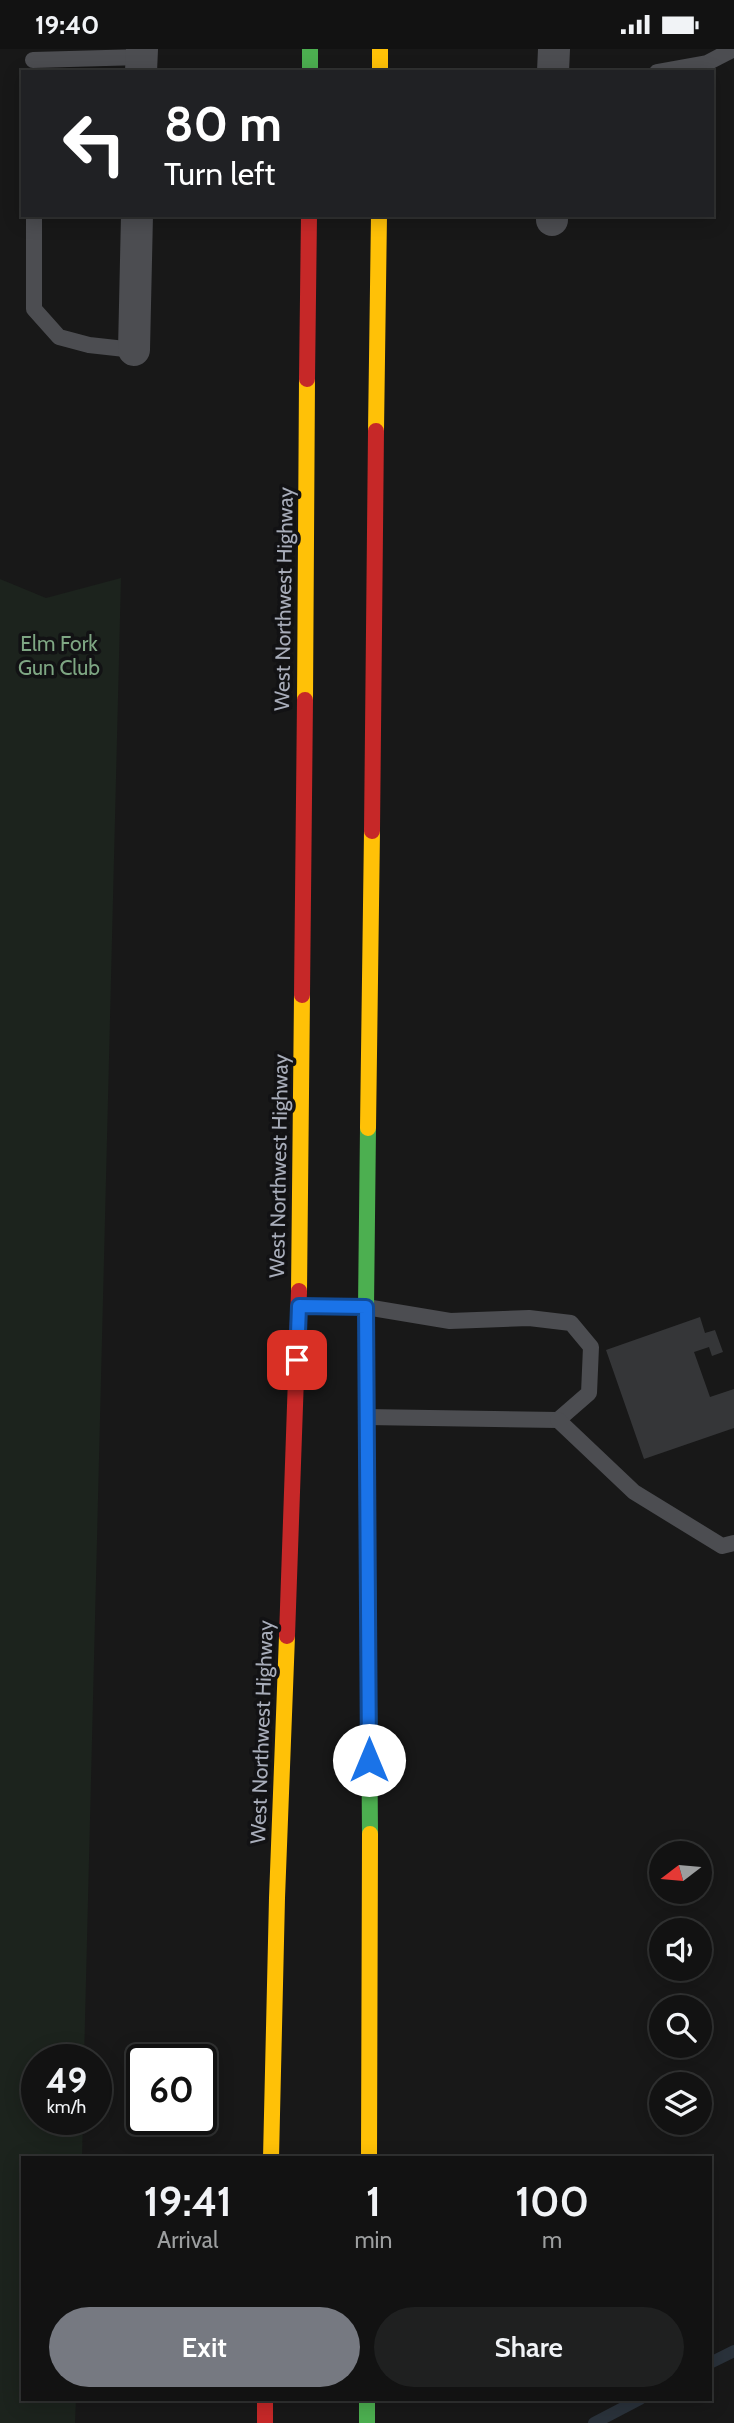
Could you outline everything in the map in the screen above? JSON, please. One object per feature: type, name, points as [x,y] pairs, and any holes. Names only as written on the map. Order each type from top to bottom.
[{"type":"main road","points":[[310,49],[310,70]]},
{"type":"main road","points":[[380,49],[380,70]]},
{"type":"main road","name":"West Northwest Highway","points":[[271,2156],[277,1898],[299,1306],[309,217]]},
{"type":"main road","points":[[369,2156],[366,1307],[379,217]]},
{"type":"main road","points":[[299,1306],[366,1307]]},
{"type":"main road","points":[[265,2401],[265,2423]]},
{"type":"main road","points":[[367,2401],[367,2423]]},
{"type":"street","points":[[533,49],[554,49],[553,70]]},
{"type":"street","points":[[134,350],[138,217]]},
{"type":"lane","points":[[668,70],[707,63],[734,49]]},
{"type":"lane","points":[[33,60],[142,59]]},
{"type":"lane","points":[[34,217],[34,309],[59,337],[89,345],[134,350]]},
{"type":"lane","points":[[366,1307],[450,1321],[529,1318],[571,1323],[591,1347],[589,1393],[558,1420],[366,1417]]},
{"type":"lane","points":[[558,1420],[634,1492],[722,1546],[734,1543]]},
{"type":"green space","name":"Elm Fork Gun Club","points":[[121,578],[84,2044],[21,2044],[21,2135],[83,2135],[82,2156],[21,2156],[21,2401],[76,2401],[75,2423],[0,2423],[0,579],[46,598]]},
{"type":"building","points":[[700,1317],[705,1333],[715,1330],[723,1352],[712,1356],[709,1347],[694,1352],[710,1397],[734,1389],[734,1428],[644,1459],[606,1350]]},
{"type":"waterway","points":[[712,2362],[734,2351]]},
{"type":"waterway","points":[[594,2423],[636,2401]]},
{"type":"traffic: fast","points":[[310,49],[310,70]]},
{"type":"traffic: fast","points":[[368,1128],[366,1307],[370,1834]]},
{"type":"traffic: fast","points":[[299,1306],[366,1307]]},
{"type":"traffic: fast","points":[[367,2401],[367,2423]]},
{"type":"traffic: slow","points":[[380,49],[380,70]]},
{"type":"traffic: slow","points":[[376,431],[379,217]]},
{"type":"traffic: slow","points":[[305,700],[307,379]]},
{"type":"traffic: slow","points":[[368,1128],[372,831]]},
{"type":"traffic: slow","points":[[299,1291],[302,995]]},
{"type":"traffic: slow","points":[[271,2156],[287,1636]]},
{"type":"traffic: slow","points":[[369,2156],[370,1834]]},
{"type":"traffic: jam","points":[[307,379],[309,217]]},
{"type":"traffic: jam","points":[[372,831],[376,431]]},
{"type":"traffic: jam","points":[[302,995],[305,700]]},
{"type":"traffic: jam","points":[[287,1636],[299,1291]]},
{"type":"traffic: jam","points":[[265,2401],[265,2423]]},
{"type":"route","points":[[297,1360],[299,1306],[366,1307],[369,1760]]}]
